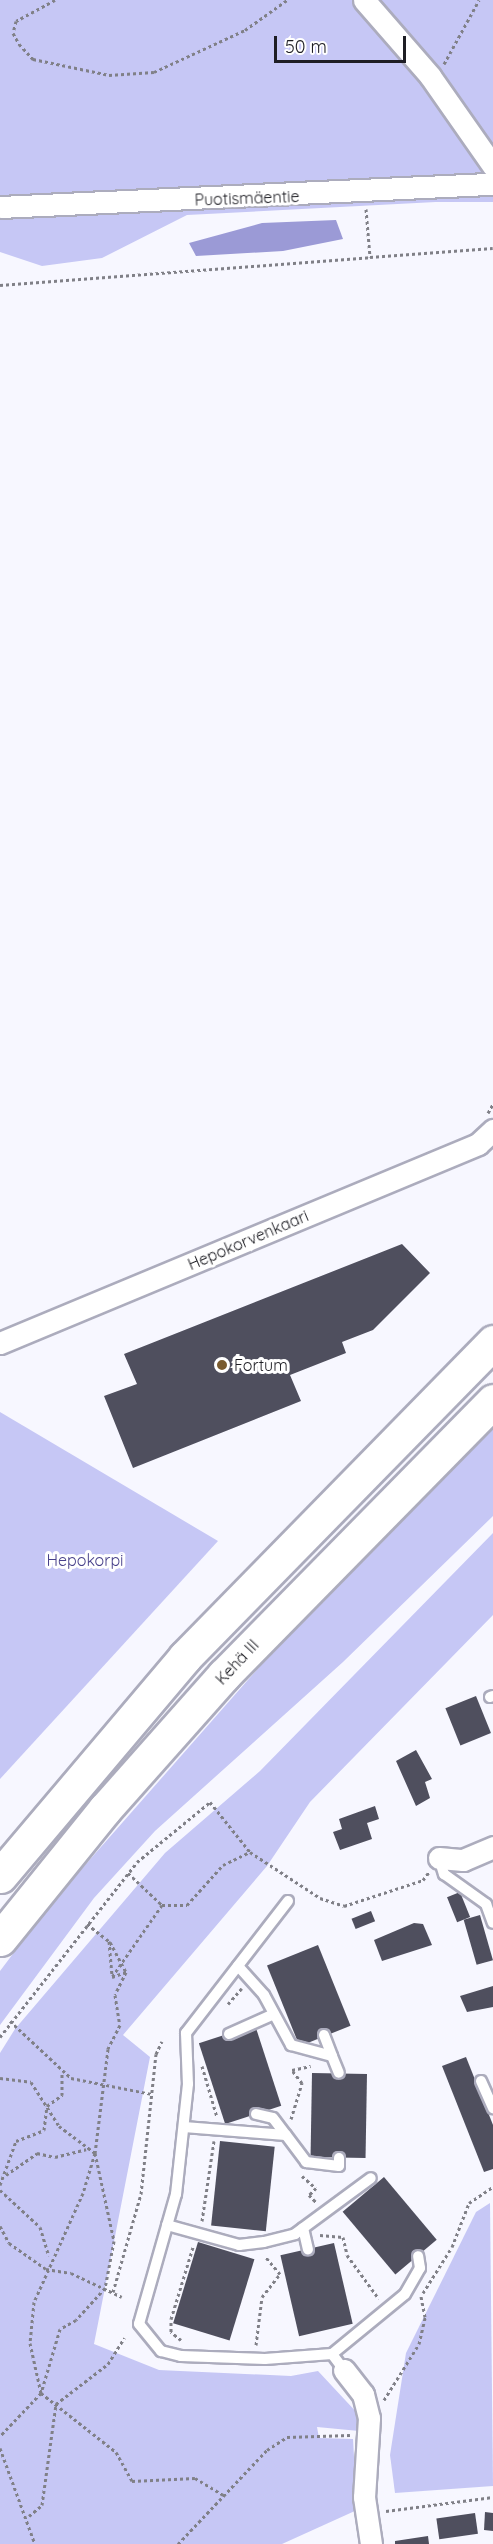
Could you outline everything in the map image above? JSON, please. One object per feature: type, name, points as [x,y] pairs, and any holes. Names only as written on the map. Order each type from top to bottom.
[{"type":"highway","points":[[0,1876],[185,1658],[493,1342]]},
{"type":"highway","name":"Kehä III","points":[[0,1939],[105,1809],[224,1675],[493,1401]]},
{"type":"street","points":[[364,0],[430,76],[493,166]]},
{"type":"street","name":"Puotismäentie","points":[[0,207],[364,192],[493,184]]},
{"type":"street","name":"Hepokorvenkaari","points":[[0,1343],[478,1144],[493,1130]]},
{"type":"street","points":[[438,1858],[463,1860],[493,1847]]},
{"type":"street","points":[[338,2362],[363,2394],[366,2438],[366,2514],[371,2544]]},
{"type":"lane","points":[[438,1858],[444,1874],[486,1904],[493,1923]]},
{"type":"lane","points":[[288,1901],[186,2033],[184,2127],[167,2225],[139,2324],[155,2347],[181,2356],[338,2362],[405,2294],[420,2268],[418,2256]]},
{"type":"lane","points":[[238,1966],[251,1977],[297,2051],[336,2065]]},
{"type":"lane","points":[[229,2034],[274,2014]]},
{"type":"lane","points":[[324,2035],[336,2065]]},
{"type":"lane","points":[[481,2081],[493,2108]]},
{"type":"lane","points":[[256,2114],[273,2118],[306,2162],[339,2166],[339,2157]]},
{"type":"lane","points":[[184,2127],[288,2140]]},
{"type":"lane","points":[[167,2225],[239,2245],[303,2228],[371,2178]]},
{"type":"lane","points":[[303,2228],[308,2249]]},
{"type":"path","points":[[55,0],[16,21],[13,33],[19,44],[33,59],[109,75],[154,72],[245,30],[287,0]]},
{"type":"path","points":[[430,76],[451,55],[479,0]]},
{"type":"path","points":[[364,192],[370,257]]},
{"type":"path","points":[[0,285],[493,249]]},
{"type":"path","points":[[0,2037],[10,2021],[128,1873],[210,1802],[250,1852],[320,1898],[344,1906],[423,1880],[438,1858]]},
{"type":"path","points":[[128,1873],[162,1905],[187,1905],[223,1865],[250,1852]]},
{"type":"path","points":[[112,1977],[162,1905]]},
{"type":"path","points":[[87,1924],[109,1941],[126,1972]]},
{"type":"path","points":[[109,1941],[112,1977]]},
{"type":"path","points":[[112,1977],[126,1972]]},
{"type":"path","points":[[126,1972],[115,1995],[120,2025],[108,2049],[95,2153],[83,2193],[45,2269],[34,2302],[30,2343],[41,2393],[116,2452],[132,2481],[195,2478],[223,2495]]},
{"type":"path","points":[[223,2010],[251,1977]]},
{"type":"path","points":[[10,2021],[71,2078],[152,2094]]},
{"type":"path","points":[[113,2292],[141,2194],[152,2094],[162,2041]]},
{"type":"path","points":[[188,2342],[175,2337],[170,2327],[197,2234],[216,2130],[215,2105],[198,2054]]},
{"type":"path","points":[[336,2065],[295,2066],[302,2083],[288,2140],[286,2161],[316,2188],[309,2195],[322,2216],[320,2238],[343,2237],[354,2266],[387,2311]]},
{"type":"path","points":[[6,2175],[7,2155],[16,2141],[44,2130],[47,2106],[62,2095],[61,2071]]},
{"type":"path","points":[[0,2078],[31,2082],[59,2126],[95,2153],[114,2241],[105,2288],[76,2320],[60,2329],[41,2393],[0,2436]]},
{"type":"path","points":[[0,2185],[6,2175],[38,2153],[55,2157],[88,2149]]},
{"type":"path","points":[[413,2304],[421,2296],[452,2247],[469,2203],[493,2187]]},
{"type":"path","points":[[0,2190],[40,2227],[50,2257]]},
{"type":"path","points":[[0,2226],[9,2243],[45,2269],[105,2288],[122,2297]]},
{"type":"path","points":[[256,2346],[262,2297],[280,2274],[265,2262],[269,2253]]},
{"type":"path","points":[[382,2403],[419,2344],[425,2317],[421,2296]]},
{"type":"path","points":[[29,2516],[42,2505],[56,2404],[108,2364],[124,2338]]},
{"type":"path","points":[[246,2346],[266,2346]]},
{"type":"path","points":[[178,2544],[223,2495],[287,2437],[306,2433],[366,2438]]},
{"type":"path","points":[[0,2448],[29,2516],[35,2544]]},
{"type":"path","points":[[366,2514],[493,2497]]},
{"type":"green space","points":[[0,0],[493,0],[493,202],[0,202]]},
{"type":"green space","points":[[493,189],[493,199],[187,215],[102,258],[42,266],[0,252],[0,215]]},
{"type":"green space","name":"Hepokorpi","points":[[0,1412],[218,1541],[0,1779]]},
{"type":"green space","points":[[493,1427],[493,1516],[343,1662],[155,1831],[94,1898],[0,2025],[0,1971],[49,1906],[262,1664]]},
{"type":"green space","points":[[493,1533],[493,1615],[310,1802],[267,1866],[123,2035],[150,2057],[94,2344],[159,2370],[291,2376],[318,2371],[360,2416],[359,2431],[317,2427],[319,2438],[353,2439],[357,2510],[282,2544],[0,2544],[0,2053],[15,2029],[165,1853],[260,1771]]},
{"type":"green space","points":[[490,2203],[493,2486],[395,2493],[390,2455],[406,2353],[476,2212]]},
{"type":"shaded area","points":[[336,220],[343,239],[283,251],[196,256],[189,243],[262,223]]},
{"type":"building","name":"Fortum","points":[[402,1244],[430,1273],[373,1330],[342,1342],[346,1353],[290,1375],[301,1401],[133,1468],[104,1396],[137,1384],[124,1354]]},
{"type":"building","points":[[476,1696],[491,1733],[460,1745],[445,1708]]},
{"type":"building","points":[[416,1750],[432,1779],[425,1782],[430,1798],[416,1806],[396,1761]]},
{"type":"building","points":[[375,1806],[379,1819],[367,1823],[372,1839],[340,1850],[333,1832],[342,1829],[339,1819]]},
{"type":"building","points":[[460,1892],[470,1917],[457,1922],[447,1897]]},
{"type":"building","points":[[371,1911],[375,1921],[356,1929],[352,1919]]},
{"type":"building","points":[[480,1915],[493,1960],[477,1965],[464,1920]]},
{"type":"building","points":[[414,1923],[423,1924],[432,1945],[382,1961],[374,1940]]},
{"type":"building","points":[[318,1945],[351,2026],[300,2046],[267,1966]]},
{"type":"building","points":[[493,1986],[493,2007],[467,2012],[460,1996]]},
{"type":"building","points":[[255,2025],[281,2106],[225,2124],[199,2043]]},
{"type":"building","points":[[466,2057],[493,2125],[493,2169],[484,2172],[442,2066]]},
{"type":"building","points":[[312,2073],[367,2074],[366,2158],[311,2157]]},
{"type":"building","points":[[220,2141],[275,2147],[266,2231],[211,2226]]},
{"type":"building","points":[[384,2177],[437,2240],[395,2275],[343,2212]]},
{"type":"building","points":[[198,2242],[254,2259],[230,2341],[173,2323]]},
{"type":"building","points":[[334,2243],[353,2324],[299,2336],[280,2255]]},
{"type":"building","points":[[485,2512],[493,2513],[493,2531],[484,2530]]},
{"type":"building","points":[[475,2513],[478,2534],[439,2539],[436,2518]]},
{"type":"building","points":[[428,2536],[429,2544],[395,2544],[395,2541]]},
{"type":"place","name":"Fortum","points":[[222,1365]]}]
